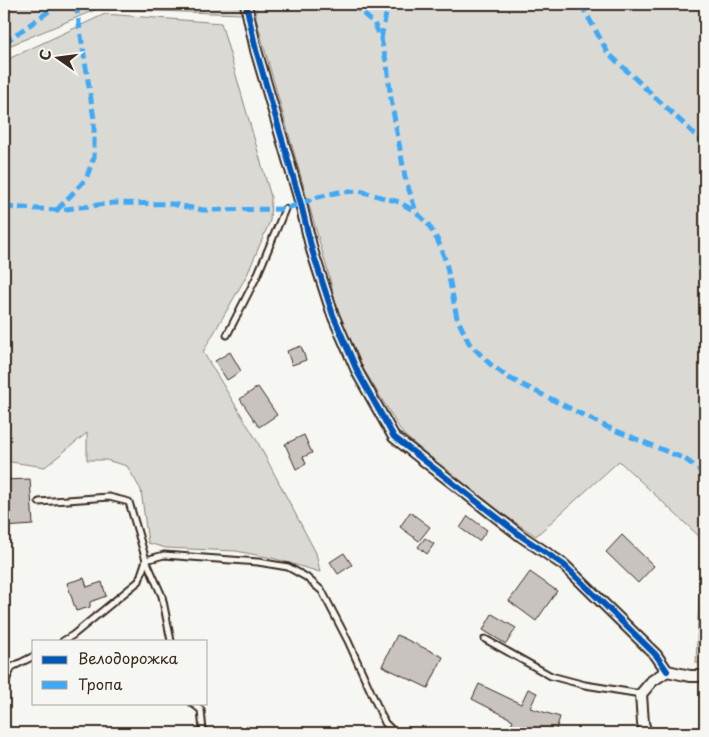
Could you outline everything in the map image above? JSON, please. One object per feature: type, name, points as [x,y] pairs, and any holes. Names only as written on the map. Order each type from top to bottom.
[{"type":"street","points":[[246,4],[256,50],[332,315],[358,373],[394,436],[521,536],[564,566],[656,655],[667,671],[690,676],[705,676]]},
{"type":"street","points":[[646,733],[643,723],[641,694],[652,681],[667,671]]},
{"type":"lane","points":[[227,336],[257,276],[284,209]]},
{"type":"lane","points":[[39,502],[109,497],[129,502],[146,560],[162,596],[171,640]]},
{"type":"lane","points":[[146,560],[164,555],[258,562],[288,567],[306,577],[322,591],[348,641],[385,723],[395,733]]},
{"type":"lane","points":[[65,640],[73,636],[139,581],[146,560]]},
{"type":"lane","points":[[485,639],[551,676],[585,686],[641,694]]},
{"type":"lane","points":[[4,684],[12,667],[32,657]]},
{"type":"lane","points":[[193,704],[201,710],[203,731],[206,733]]},
{"type":"shaded area","points":[[4,4],[241,4],[243,14],[97,9],[4,48]]},
{"type":"shaded area","points":[[256,4],[705,4],[705,663],[696,663],[702,539],[619,461],[536,536],[478,498],[403,434],[364,370],[337,310],[328,272],[256,19]]},
{"type":"shaded area","points":[[105,14],[221,23],[271,197],[270,221],[247,275],[203,352],[256,439],[316,553],[320,572],[272,558],[236,551],[166,548],[148,543],[141,490],[127,466],[106,460],[87,460],[87,433],[45,467],[4,461],[4,61]]},
{"type":"building","points":[[301,346],[306,360],[292,365],[287,351]]},
{"type":"building","points":[[230,352],[241,371],[227,380],[215,361]]},
{"type":"building","points":[[258,387],[277,415],[259,427],[240,399]]},
{"type":"building","points":[[304,435],[312,453],[303,457],[306,464],[296,469],[285,444]]},
{"type":"building","points":[[30,479],[33,525],[4,527],[4,480]]},
{"type":"building","points":[[410,512],[430,527],[419,541],[400,527]]},
{"type":"building","points":[[468,516],[487,530],[479,541],[460,528]]},
{"type":"building","points":[[622,535],[654,566],[638,583],[606,552]]},
{"type":"building","points":[[425,538],[434,544],[427,554],[418,547]]},
{"type":"building","points":[[344,553],[352,565],[338,574],[330,562]]},
{"type":"building","points":[[530,572],[557,591],[536,621],[509,601]]},
{"type":"building","points":[[84,578],[87,587],[102,582],[106,596],[90,602],[90,607],[76,611],[67,583]]},
{"type":"building","points":[[492,614],[516,628],[506,644],[483,630]]},
{"type":"building","points":[[397,635],[443,657],[428,688],[382,666]]},
{"type":"building","points":[[479,684],[521,704],[528,689],[537,693],[530,708],[560,717],[555,733],[523,733],[510,727],[513,720],[472,699]]},
{"type":"marked path","points":[[4,43],[59,4]]},
{"type":"marked path","points":[[57,210],[86,179],[94,157],[94,119],[76,4]]},
{"type":"marked path","points":[[352,4],[374,23],[381,39],[405,177],[416,212],[428,224],[438,241],[446,262],[457,318],[469,343],[490,364],[509,378],[607,427],[685,459],[705,474]]},
{"type":"marked path","points":[[381,39],[388,4]]},
{"type":"marked path","points":[[581,4],[608,53],[705,144]]},
{"type":"marked path","points":[[4,207],[57,210],[114,203],[172,204],[203,210],[285,209],[318,197],[339,192],[360,191],[399,202],[416,212]]},
{"type":"cycle path","points":[[246,4],[256,50],[301,204],[312,250],[333,315],[358,373],[394,437],[521,536],[564,565],[656,655],[667,671]]}]
